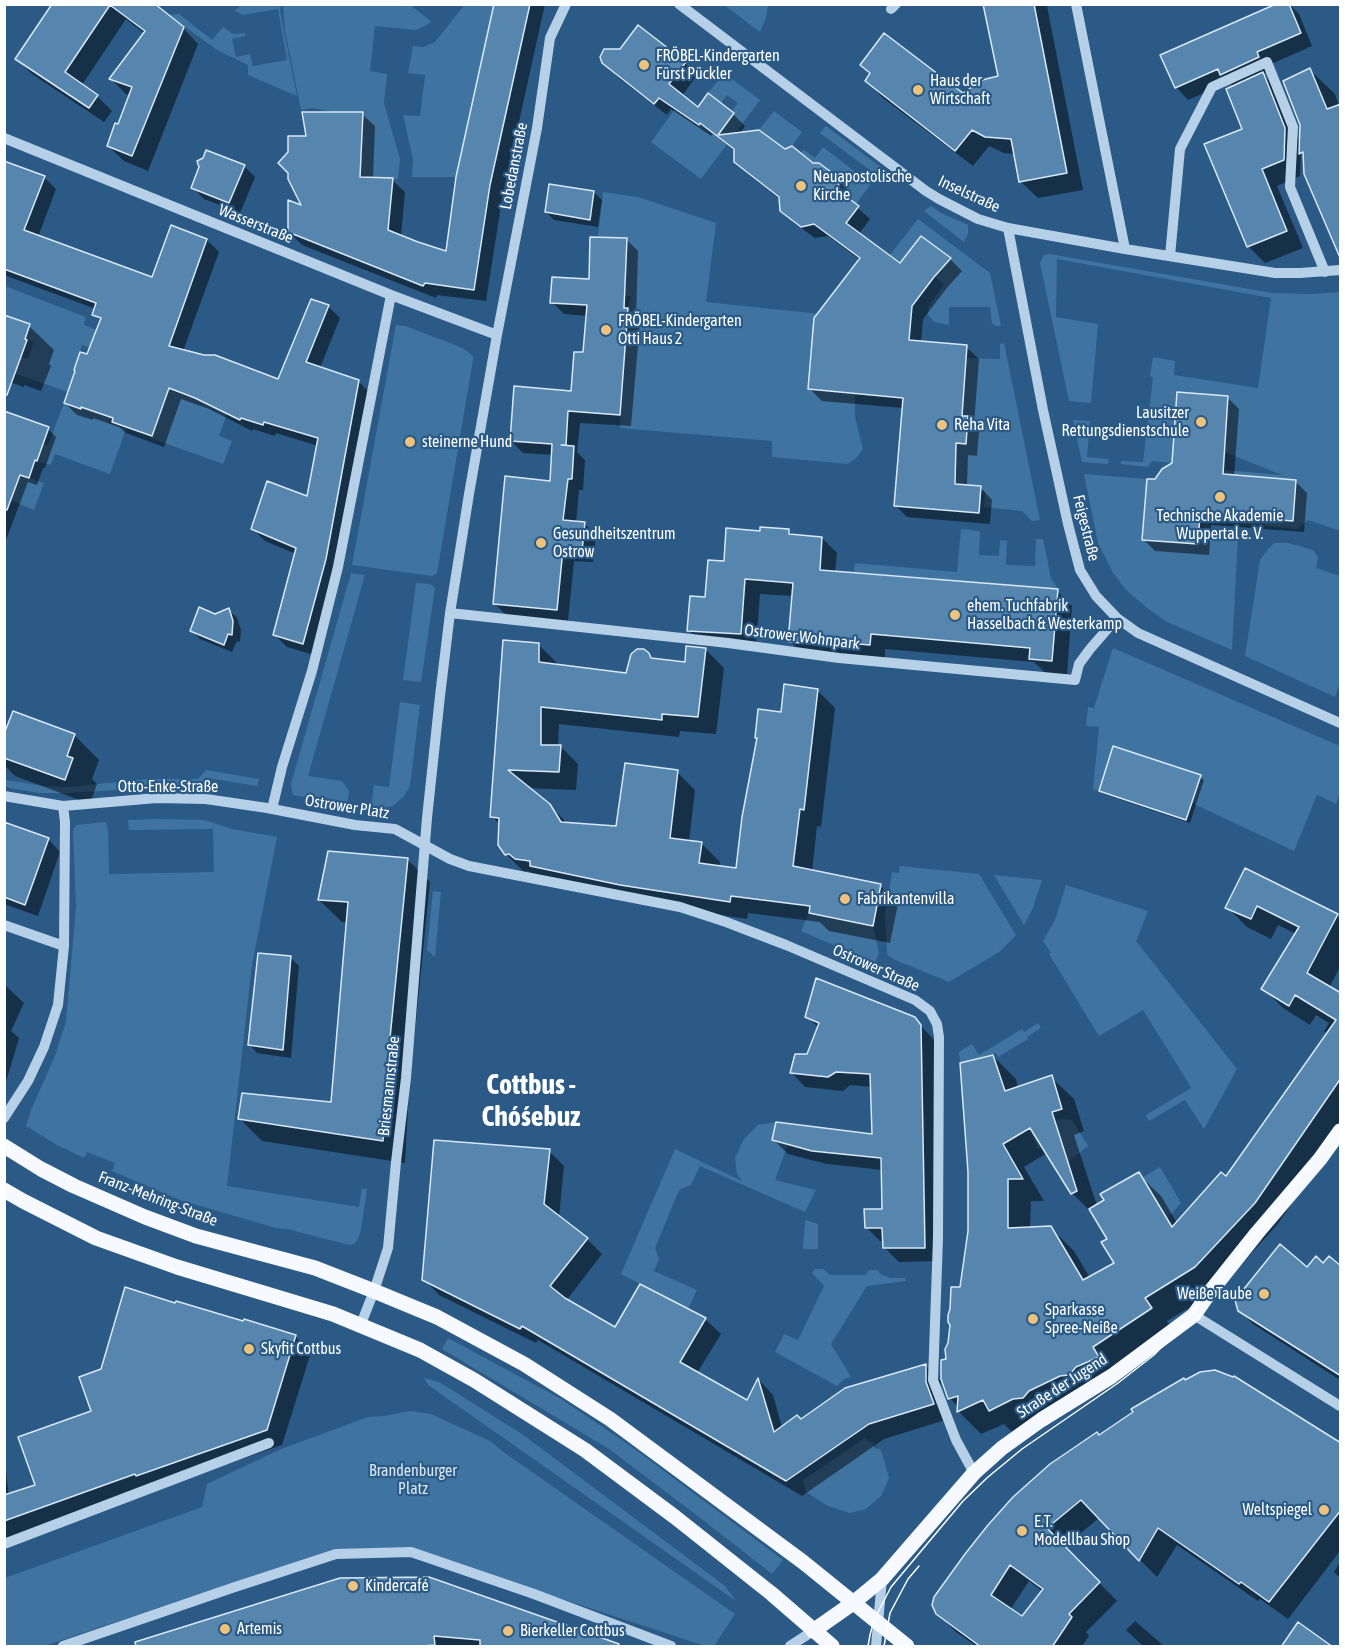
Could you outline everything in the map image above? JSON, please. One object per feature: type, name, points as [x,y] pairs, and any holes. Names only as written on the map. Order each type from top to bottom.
[{"type":"main road","name":"Straße der Jugend","points":[[813,1631],[882,1579],[974,1473],[1002,1448],[1041,1420],[1112,1376],[1194,1315],[1257,1233],[1341,1131]]},
{"type":"main road","name":"Franz-Mehring-Straße","points":[[4,1146],[74,1186],[145,1217],[196,1236],[315,1268],[374,1291]]},
{"type":"main road","points":[[4,1190],[23,1202],[96,1238],[177,1268],[333,1314],[420,1350],[474,1380],[585,1450],[675,1517],[772,1594],[832,1647]]},
{"type":"main road","points":[[374,1291],[436,1317],[524,1364],[610,1419],[803,1562],[907,1647]]},
{"type":"street","name":"Lobedanstraße","points":[[497,335],[537,128],[550,38],[566,4]]},
{"type":"street","name":"Inselstraße","points":[[679,4],[939,199],[978,219],[1008,228],[1275,273],[1341,270]]},
{"type":"street","points":[[1076,4],[1125,249]]},
{"type":"street","points":[[1170,256],[1180,149],[1212,87],[1267,62],[1293,127],[1290,187],[1324,272]]},
{"type":"street","name":"Wasserstraße","points":[[4,138],[392,295],[497,335]]},
{"type":"street","name":"Feigestraße","points":[[1008,228],[1043,410],[1080,570],[1096,596],[1117,618],[1138,633],[1341,723]]},
{"type":"street","points":[[272,809],[282,767],[312,671],[338,567],[392,295]]},
{"type":"street","points":[[425,846],[450,613],[497,335]]},
{"type":"street","name":"Ostrower Wohnpark","points":[[450,613],[717,642],[839,658],[1075,680],[1079,664],[1117,618]]},
{"type":"street","name":"Otto-Enke-Straße","points":[[4,796],[63,806],[157,798],[206,799],[272,809]]},
{"type":"street","points":[[4,1118],[28,1081],[44,1047],[58,1005],[64,946],[65,822],[63,806]]},
{"type":"street","name":"Ostrower Platz","points":[[272,809],[355,825],[395,829],[425,846]]},
{"type":"street","name":"Ostrower Straße","points":[[425,846],[469,866],[680,907],[726,922],[915,1000],[930,1011],[937,1024],[939,1036],[937,1260],[933,1380],[956,1440],[974,1473]]},
{"type":"street","name":"Briesmannstraße","points":[[361,1324],[388,1248],[407,1067],[425,846]]},
{"type":"street","points":[[4,925],[64,946]]},
{"type":"street","points":[[1194,1315],[1341,1407]]},
{"type":"street","points":[[4,1544],[269,1443]]},
{"type":"street","points":[[63,1647],[336,1554],[411,1552],[534,1594],[671,1647]]},
{"type":"street","points":[[876,1647],[882,1579]]},
{"type":"street","points":[[790,1647],[813,1631]]},
{"type":"green space","points":[[465,4],[494,5],[456,177],[412,177],[413,160],[403,115],[420,116],[425,75],[408,73],[413,46],[423,47],[435,42]]},
{"type":"green space","points":[[241,5],[281,5],[280,11],[297,96],[248,75],[248,65],[217,50],[169,15],[179,14],[212,40],[223,27],[233,34],[244,33],[246,36],[232,39],[236,57],[250,54],[253,66],[287,60],[278,9],[243,15],[235,11]]},
{"type":"green space","points":[[283,5],[410,5],[431,21],[416,30],[375,26],[370,71],[387,74],[384,103],[400,159],[398,179],[360,177],[363,112],[332,112],[313,108],[301,110],[285,30]]},
{"type":"green space","points":[[724,5],[768,5],[760,32]]},
{"type":"green space","points":[[724,73],[760,100],[701,179],[651,142],[675,109],[689,119],[691,116],[717,136],[734,113],[732,111],[738,103],[727,95],[721,103],[708,93]]},
{"type":"green space","points":[[774,111],[802,132],[792,146],[785,149],[759,130]]},
{"type":"green space","points":[[826,126],[882,168],[879,177],[820,133]]},
{"type":"green space","points":[[823,147],[871,184],[856,204],[839,191],[837,177],[819,163],[804,164],[800,153],[804,150],[815,158]]},
{"type":"green space","points":[[603,192],[638,197],[716,223],[706,302],[858,318],[813,336],[808,389],[855,394],[855,417],[863,449],[856,458],[848,464],[772,457],[772,441],[620,428],[628,308],[631,296],[625,296],[627,238],[598,237]]},
{"type":"green space","points":[[931,206],[968,225],[968,234],[964,242],[924,211]]},
{"type":"green space","points":[[918,219],[990,273],[1001,326],[992,323],[990,307],[949,307],[949,325],[934,322],[928,315],[928,307],[944,284],[934,276],[949,260],[948,255],[921,236],[900,262],[890,255]]},
{"type":"green space","points":[[1050,254],[1272,293],[1340,292],[1340,531],[1308,520],[1297,529],[1200,519],[1200,514],[1293,521],[1296,480],[1223,474],[1223,470],[1282,475],[1225,452],[1228,396],[1177,392],[1172,463],[1152,461],[1148,467],[1121,464],[1121,461],[1143,462],[1153,378],[1150,376],[1153,357],[1175,361],[1174,375],[1258,388],[1271,298],[1057,259],[1056,317],[1098,324],[1091,403],[1069,401],[1040,263],[1044,255]]},
{"type":"green space","points":[[5,286],[86,317],[84,325],[166,355],[156,383],[228,411],[219,436],[232,441],[223,464],[151,438],[158,420],[128,409],[99,350],[82,345],[68,392],[5,370],[21,357],[28,359],[34,342],[25,339],[5,315]]},
{"type":"green space","points":[[396,325],[405,326],[458,346],[473,356],[437,573],[432,576],[352,565]]},
{"type":"green space","points":[[1004,343],[1040,520],[1032,521],[1022,511],[984,507],[985,492],[980,491],[980,486],[954,484],[954,443],[965,444],[966,440],[968,416],[962,416],[966,358],[1000,359],[1000,344]]},
{"type":"green space","points":[[64,403],[111,417],[109,423],[126,429],[110,474],[55,454],[51,465],[37,461],[43,444],[48,445]]},
{"type":"green space","points":[[1073,420],[1090,421],[1087,457],[1109,459],[1108,464],[1082,462]]},
{"type":"green space","points":[[4,469],[44,483],[34,510],[5,498]]},
{"type":"green space","points":[[1084,474],[1147,479],[1143,540],[1197,544],[1199,533],[1238,537],[1232,650],[1167,622],[1126,590],[1113,573],[1098,543]]},
{"type":"green space","points":[[961,529],[980,531],[979,555],[999,556],[1000,540],[1007,541],[1006,565],[1035,566],[1036,539],[1043,539],[1051,578],[1058,589],[854,572],[855,563],[957,572]]},
{"type":"green space","points":[[1274,543],[1288,543],[1313,550],[1318,557],[1316,568],[1340,576],[1340,682],[1335,697],[1245,656],[1260,560]]},
{"type":"green space","points":[[351,573],[365,575],[308,776],[342,781],[349,791],[347,805],[293,795],[291,784]]},
{"type":"green space","points":[[416,583],[430,584],[435,588],[421,682],[403,680]]},
{"type":"green space","points":[[1113,648],[1340,746],[1340,792],[1336,804],[1317,795],[1294,851],[1192,803],[1201,775],[1113,747],[1099,791],[1093,789],[1099,727],[1086,726],[1088,707],[1094,708]]},
{"type":"green space","points":[[400,702],[420,705],[410,786],[404,796],[393,806],[371,807],[374,785],[389,787]]},
{"type":"green space","points":[[206,770],[259,779],[257,786],[208,778],[202,787],[67,793],[39,793],[5,787],[5,780],[67,787],[148,779],[198,779]]},
{"type":"green space","points":[[128,820],[204,820],[232,829],[277,837],[252,965],[227,1186],[359,1207],[362,1189],[367,1189],[361,1230],[354,1244],[349,1245],[276,1228],[180,1200],[112,1171],[115,1163],[87,1152],[84,1158],[26,1126],[55,1056],[66,1022],[76,907],[73,831],[76,825],[106,822],[109,874],[214,872],[213,829],[129,830]]},
{"type":"green space","points":[[900,866],[979,874],[1016,935],[999,952],[949,982],[893,959],[887,954],[885,915],[892,872],[899,873]]},
{"type":"green space","points":[[994,875],[1042,880],[1033,908],[1024,925]]},
{"type":"green space","points":[[1066,885],[1148,911],[1136,941],[1237,1069],[1204,1129],[1185,1100],[1149,1121],[1146,1115],[1191,1088],[1186,1079],[1143,1010],[1099,1036],[1049,954],[1051,953],[1043,941],[1055,920]]},
{"type":"green space","points":[[433,891],[441,892],[435,957],[427,950]]},
{"type":"green space","points":[[809,913],[873,926],[879,953],[875,963],[801,931]]},
{"type":"green space","points":[[1038,1023],[1041,1028],[1027,1037],[1028,1039],[998,1057],[996,1053],[960,1063],[959,1052],[972,1044],[979,1055],[1022,1029],[1024,1032]]},
{"type":"green space","points":[[1061,1119],[1072,1120],[1088,1146],[1068,1162],[1061,1142],[1038,1149],[1031,1131]]},
{"type":"green space","points":[[776,1122],[788,1144],[775,1180],[816,1190],[805,1212],[700,1166],[691,1185],[679,1190],[655,1248],[659,1259],[654,1271],[697,1290],[688,1309],[621,1274],[675,1149],[742,1181],[737,1174],[735,1158],[744,1139],[758,1125]]},
{"type":"green space","points":[[1160,1167],[1181,1203],[1167,1219],[1142,1178]]},
{"type":"green space","points":[[805,1220],[818,1224],[818,1249],[803,1249]]},
{"type":"green space","points":[[815,1269],[823,1269],[830,1275],[865,1275],[869,1270],[878,1270],[880,1274],[890,1278],[905,1278],[906,1281],[867,1286],[831,1344],[851,1377],[844,1379],[837,1386],[775,1352],[784,1334],[798,1340],[824,1286],[812,1273]]},
{"type":"green space","points":[[448,1338],[561,1399],[632,1447],[783,1560],[772,1574],[609,1449],[442,1349]]},
{"type":"green space","points":[[424,1378],[439,1382],[522,1434],[725,1586],[736,1601],[428,1385]]},
{"type":"green space","name":"Brandenburger Platz","points":[[410,1411],[431,1414],[490,1441],[735,1614],[714,1646],[705,1646],[410,1549],[351,1549],[244,1579],[44,1646],[5,1646],[5,1578],[202,1507],[207,1484],[281,1449],[368,1417]]},
{"type":"green space","points":[[865,1438],[873,1442],[874,1448],[880,1449],[889,1478],[881,1496],[866,1509],[850,1513],[828,1506],[806,1492],[803,1480]]},
{"type":"building","points":[[52,4],[155,4],[184,27],[132,156],[107,146],[132,87],[109,79],[145,31],[110,5],[65,72],[98,95],[89,108],[15,59]]},
{"type":"building","points":[[494,4],[530,4],[490,185],[474,290],[425,283],[423,286],[288,232],[288,200],[301,205],[288,179],[288,173],[278,163],[288,152],[288,136],[306,136],[302,112],[363,112],[360,177],[393,178],[388,230],[446,251],[456,177]]},
{"type":"building","name":"Haus der Wirtschaft","points":[[983,4],[1034,4],[1067,173],[1019,182],[1011,139],[985,137],[972,130],[955,151],[865,81],[870,73],[860,65],[884,33],[963,93],[982,80],[998,76]]},
{"type":"building","points":[[1276,4],[1289,4],[1301,33],[1257,52],[1259,57],[1220,75],[1218,69],[1175,88],[1160,55]]},
{"type":"building","points":[[638,25],[686,62],[669,84],[698,107],[708,93],[734,113],[718,135],[759,130],[785,149],[792,146],[813,163],[819,163],[838,177],[839,191],[859,206],[846,223],[900,263],[921,236],[951,258],[912,306],[909,340],[967,345],[962,416],[968,416],[966,444],[956,443],[955,484],[981,486],[979,513],[894,506],[903,398],[808,389],[814,318],[860,258],[814,224],[801,227],[780,211],[779,197],[734,162],[734,149],[700,123],[699,125],[659,98],[654,104],[602,63],[600,57],[604,49],[620,49]]},
{"type":"building","points":[[1310,68],[1327,109],[1341,104],[1341,260],[1304,174],[1303,152],[1299,154],[1300,125],[1283,81]]},
{"type":"building","points":[[1263,72],[1285,128],[1284,160],[1262,169],[1287,231],[1247,247],[1204,144],[1242,129],[1226,89]]},
{"type":"building","points":[[206,150],[245,165],[229,203],[191,188],[199,167],[197,161],[203,158]]},
{"type":"building","points":[[4,161],[45,176],[24,230],[152,277],[171,225],[207,239],[169,346],[204,355],[215,355],[278,379],[311,299],[329,305],[306,362],[359,380],[326,559],[303,644],[273,635],[296,548],[251,529],[267,481],[307,496],[318,438],[264,422],[263,425],[241,418],[240,420],[169,388],[152,436],[112,422],[113,418],[64,403],[80,352],[87,354],[101,318],[92,315],[96,303],[4,269]]},
{"type":"building","points":[[549,184],[594,191],[590,220],[545,212]]},
{"type":"building","points":[[590,237],[627,238],[624,308],[628,308],[620,415],[568,411],[566,445],[561,445],[574,446],[572,479],[568,479],[563,520],[585,522],[582,551],[563,549],[557,610],[493,604],[505,476],[550,481],[552,444],[510,441],[514,386],[571,391],[574,352],[583,352],[587,305],[550,303],[552,277],[589,279]]},
{"type":"building","points":[[4,315],[30,324],[25,339],[27,340],[7,395],[4,394]]},
{"type":"building","name":"Technische Akademie Wuppertal e. V.","points":[[1177,392],[1228,396],[1223,474],[1296,480],[1293,521],[1200,514],[1198,544],[1142,540],[1147,479],[1155,479],[1162,469],[1172,463]]},
{"type":"building","points":[[4,411],[49,427],[29,478],[20,475],[7,510],[4,510]]},
{"type":"building","points":[[760,527],[789,529],[789,534],[822,537],[820,570],[1058,589],[1052,661],[1029,659],[1030,648],[871,634],[870,645],[788,642],[793,583],[745,579],[741,634],[687,631],[690,596],[705,597],[708,560],[724,561],[726,528],[760,531]]},
{"type":"building","points":[[199,607],[215,614],[229,608],[233,621],[232,635],[228,634],[224,645],[190,631]]},
{"type":"building","points":[[503,640],[539,643],[539,662],[626,673],[631,654],[637,649],[644,649],[651,658],[685,662],[686,646],[706,648],[698,717],[662,714],[662,720],[541,707],[541,745],[561,745],[559,772],[508,770],[550,804],[561,822],[616,826],[625,763],[678,770],[670,838],[702,842],[699,863],[736,868],[742,817],[757,738],[755,738],[758,709],[781,712],[784,684],[818,689],[804,810],[800,809],[793,866],[881,884],[873,926],[809,913],[810,906],[731,896],[730,902],[620,885],[530,866],[530,861],[515,859],[509,854],[505,855],[498,845],[499,818],[490,817]]},
{"type":"building","points":[[13,711],[75,734],[67,756],[73,758],[65,780],[4,758],[4,734]]},
{"type":"building","points":[[1113,746],[1201,775],[1186,820],[1099,791]]},
{"type":"building","points":[[4,822],[49,838],[25,905],[4,897]]},
{"type":"building","points":[[328,851],[408,858],[387,1068],[383,1141],[238,1119],[242,1093],[331,1102],[348,902],[318,900]]},
{"type":"building","points":[[1245,868],[1338,914],[1307,973],[1341,993],[1341,1078],[1255,1203],[1195,1267],[1145,1298],[1152,1308],[1093,1347],[1099,1357],[1076,1367],[1069,1375],[1060,1376],[1029,1391],[1023,1398],[1013,1399],[989,1411],[983,1400],[957,1412],[958,1396],[948,1399],[941,1379],[941,1360],[946,1359],[951,1287],[960,1287],[968,1231],[968,1172],[960,1063],[993,1055],[1005,1091],[1052,1075],[1062,1109],[1052,1112],[1077,1191],[1071,1194],[1030,1128],[1003,1144],[1023,1179],[1008,1179],[1008,1228],[1051,1226],[1083,1280],[1114,1263],[1101,1242],[1107,1239],[1089,1209],[1104,1200],[1100,1194],[1139,1172],[1172,1227],[1221,1172],[1226,1176],[1336,1020],[1295,995],[1289,1006],[1261,989],[1299,927],[1257,906],[1251,919],[1225,908]]},
{"type":"building","points":[[258,953],[291,956],[283,1050],[248,1045]]},
{"type":"building","points":[[816,978],[915,1017],[921,1025],[925,1248],[883,1248],[882,1228],[865,1228],[864,1209],[882,1209],[881,1158],[812,1151],[772,1140],[776,1122],[872,1134],[870,1074],[836,1072],[828,1077],[790,1073],[795,1054],[807,1054],[819,1023],[805,1017]]},
{"type":"building","points":[[434,1140],[550,1149],[544,1204],[588,1238],[550,1286],[565,1298],[615,1327],[640,1284],[706,1318],[680,1362],[747,1400],[758,1378],[774,1432],[797,1415],[801,1419],[845,1388],[926,1364],[926,1382],[934,1404],[869,1424],[786,1481],[522,1326],[520,1329],[422,1280]]},
{"type":"building","points":[[1280,1244],[1307,1267],[1316,1256],[1323,1263],[1329,1256],[1341,1266],[1341,1376],[1238,1311],[1235,1300]]},
{"type":"building","points":[[125,1287],[175,1303],[176,1301],[296,1335],[267,1430],[4,1521],[4,1495],[35,1485],[18,1437],[91,1411],[79,1377],[101,1369]]},
{"type":"building","points":[[1215,1370],[1234,1376],[1341,1443],[1341,1510],[1269,1602],[1158,1528],[1139,1561],[1081,1500],[1047,1528],[1100,1582],[1069,1614],[1072,1617],[1052,1647],[981,1647],[936,1614],[932,1605],[934,1597],[965,1554],[1013,1497],[1050,1464],[1097,1432],[1099,1435],[1133,1412],[1131,1409],[1184,1378],[1185,1380],[1200,1372]],"holes":[[[1010,1565],[1043,1589],[1022,1616],[991,1595]]]},
{"type":"building","points":[[429,1577],[619,1644],[618,1647],[480,1647],[480,1640],[434,1636],[435,1645],[409,1647],[136,1647],[135,1642],[340,1578]]},
{"type":"building","points":[[1298,1622],[1333,1647],[1281,1647]]},
{"type":"tram line","points":[[868,1646],[874,1620],[891,1587],[963,1501],[1022,1449],[1118,1383],[1154,1355],[1182,1326],[1217,1283],[1340,1124]]},
{"type":"tram line","points":[[884,1646],[890,1613],[908,1579],[919,1566]]},
{"type":"place","name":"FRÖBEL-Kindergarten Fürst Pückler","points":[[644,65]]},
{"type":"place","name":"Haus der Wirtschaft","points":[[918,90]]},
{"type":"place","name":"Neuapostolische Kirche","points":[[801,186]]},
{"type":"place","name":"FRÖBEL-Kindergarten Otti Haus 2","points":[[606,330]]},
{"type":"place","name":"Lausitzer Rettungsdienstschule","points":[[1201,422]]},
{"type":"place","name":"Reha Vita","points":[[942,425]]},
{"type":"place","name":"steinerne Hund","points":[[410,442]]},
{"type":"place","name":"Technische Akademie Wuppertal e. V.","points":[[1220,497]]},
{"type":"place","name":"Gesundheitszentrum Ostrow","points":[[541,543]]},
{"type":"place","name":"ehem. Tuchfabrik Hasselbach & Westerkamp","points":[[955,615]]},
{"type":"place","name":"Fabrikantenvilla","points":[[845,899]]},
{"type":"place","name":"Weiße Taube","points":[[1264,1294]]},
{"type":"place","name":"Sparkasse Spree-Neiße","points":[[1033,1319]]},
{"type":"place","name":"Skyfit Cottbus","points":[[249,1349]]},
{"type":"place","name":"Weltspiegel","points":[[1324,1510]]},
{"type":"place","name":"E.T. Modellbau Shop","points":[[1022,1531]]},
{"type":"place","name":"Kindercafé","points":[[353,1586]]},
{"type":"place","name":"Artemis","points":[[225,1629]]},
{"type":"place","name":"Bierkeller Cottbus","points":[[508,1631]]},
{"type":"district","name":"Cottbus - Chóśebuz","points":[[531,1101]]}]
